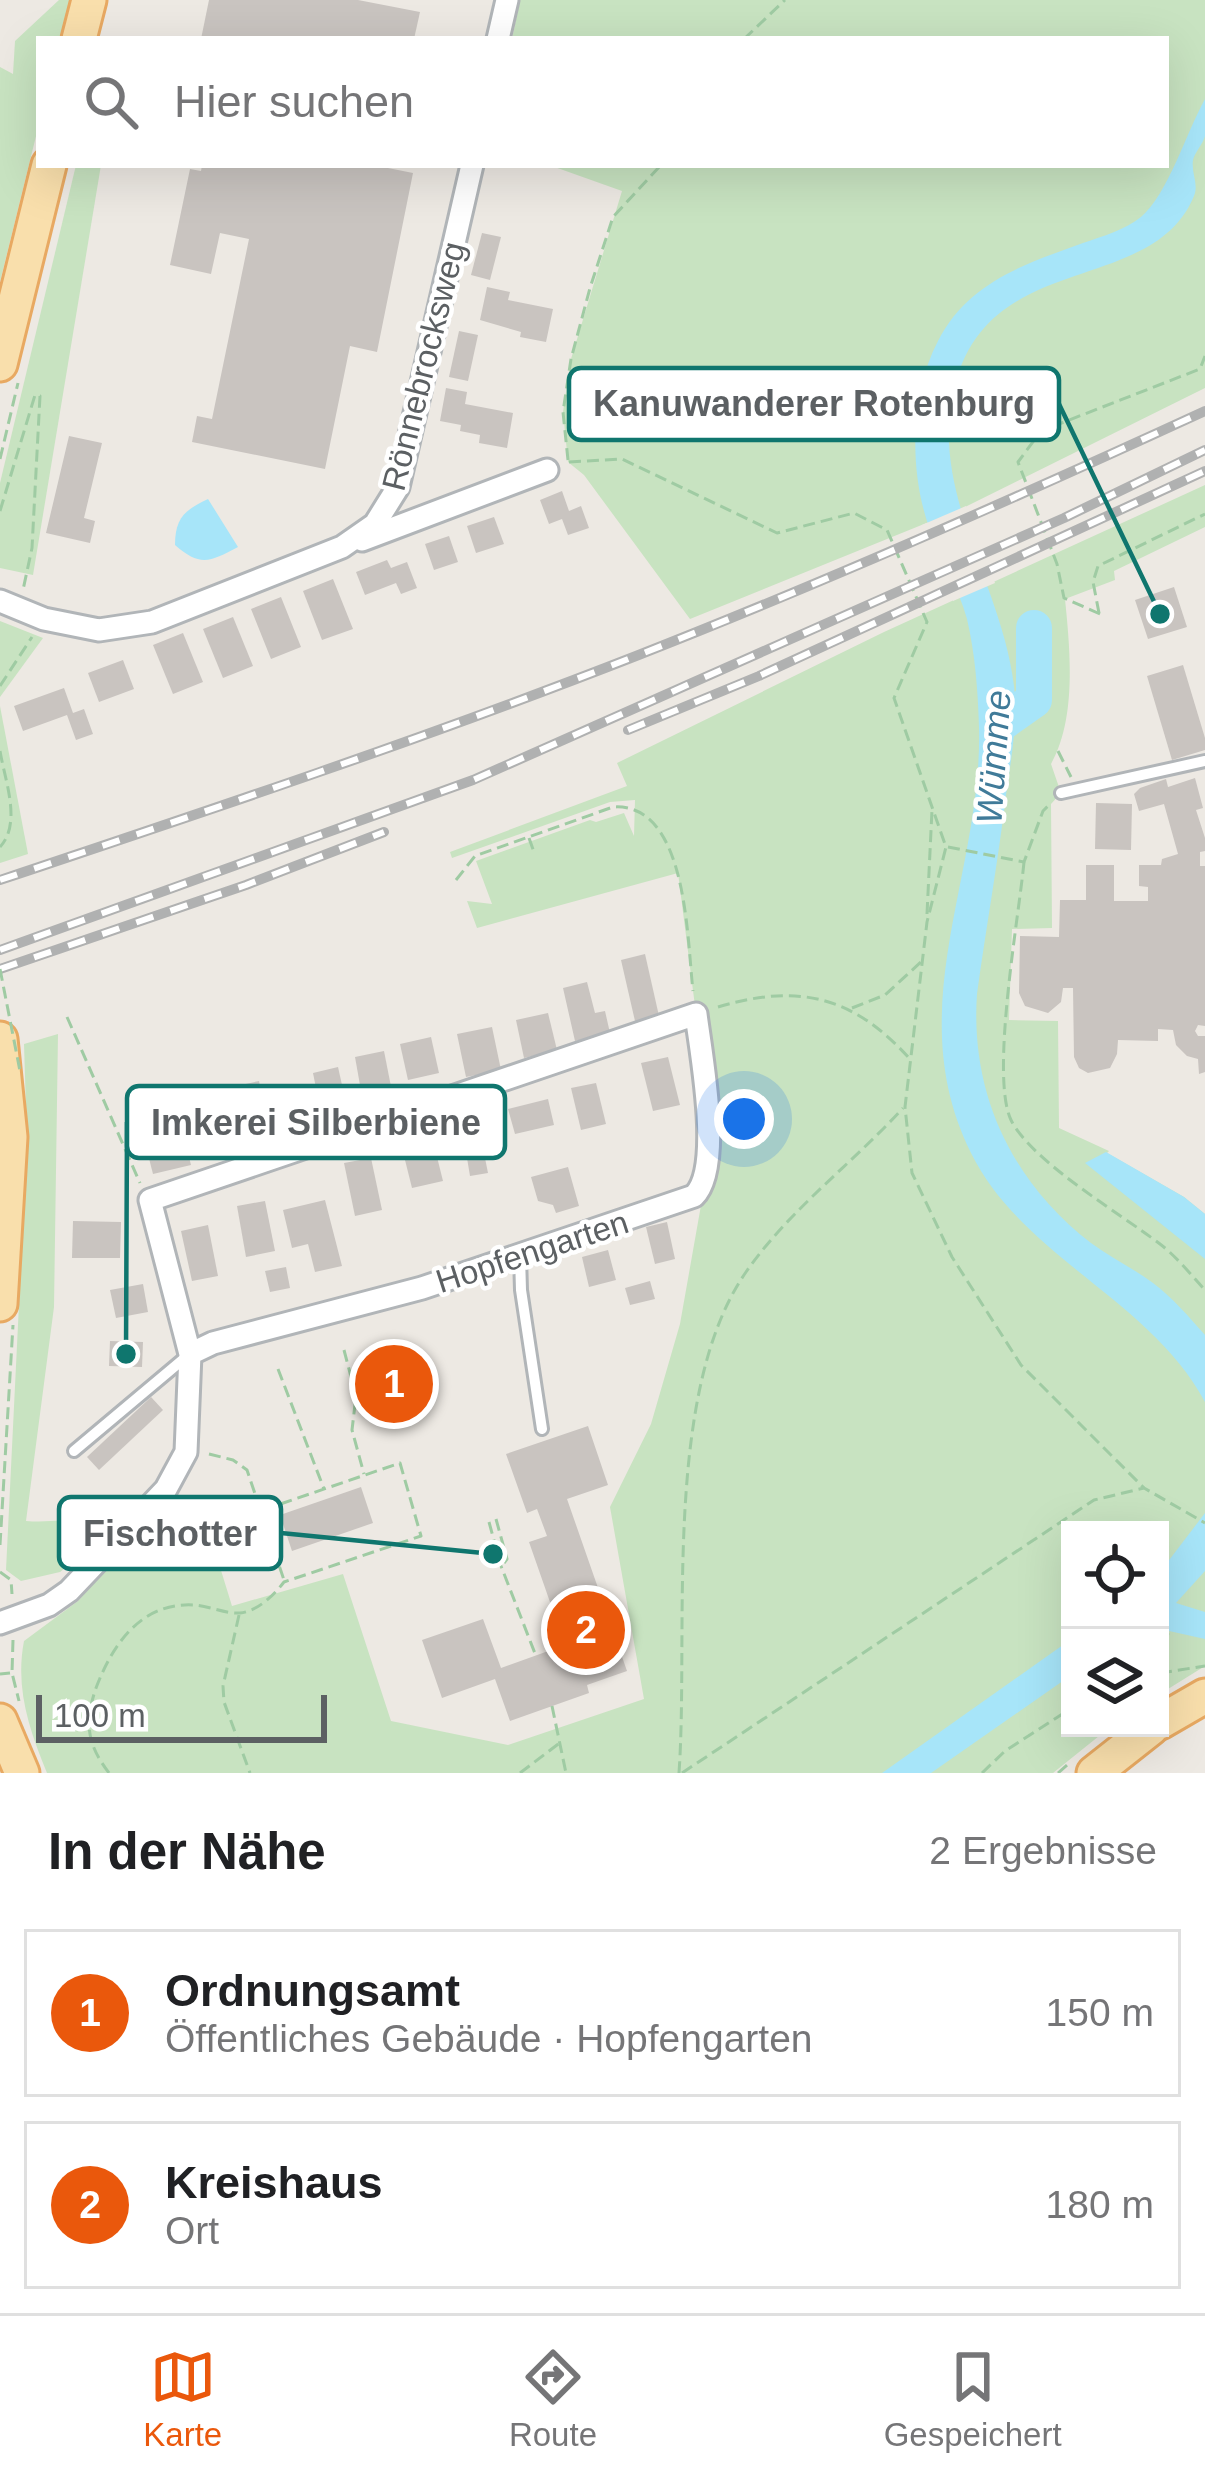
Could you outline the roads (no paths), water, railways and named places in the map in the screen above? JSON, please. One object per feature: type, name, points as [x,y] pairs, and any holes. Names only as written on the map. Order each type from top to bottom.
[{"type":"main road","points":[[81,36],[89,0]]},
{"type":"main road","points":[[0,364],[48,168]]},
{"type":"main road","points":[[0,1039],[13,1073],[5,1138],[0,1304]]},
{"type":"main road","points":[[1169,1717],[1205,1696]]},
{"type":"main road","points":[[11,1718],[22,1773]]},
{"type":"main road","points":[[1094,1773],[1140,1737]]},
{"type":"street","points":[[499,36],[507,0]]},
{"type":"street","name":"Rönnebrocksweg","points":[[343,547],[375,524],[398,487],[471,168]]},
{"type":"street","name":"Rönnebrocksweg","points":[[10,605],[44,619],[99,630],[124,629],[547,470]]},
{"type":"street","name":"Hopfengarten","points":[[696,1014],[707,1107],[706,1177],[702,1188],[682,1202],[422,1288],[213,1342],[190,1354],[150,1200],[696,1014]]},
{"type":"street","points":[[6,1621],[49,1605],[69,1591],[166,1489],[186,1452],[190,1354]]},
{"type":"lane","points":[[1061,793],[1205,761]]},
{"type":"lane","points":[[520,1256],[542,1429]]},
{"type":"lane","points":[[74,1451],[190,1354]]},
{"type":"water","name":"Wümme","points":[[1205,99],[1205,136],[1193,160],[1195,192],[1173,228],[1144,249],[1035,292],[1001,312],[974,342],[955,385],[949,424],[958,499],[1007,648],[1015,700],[1012,755],[977,994],[981,1067],[989,1101],[1018,1164],[1063,1219],[1160,1289],[1205,1335],[1205,1402],[1153,1334],[1053,1251],[994,1190],[971,1153],[951,1099],[942,1046],[943,994],[977,782],[978,700],[967,619],[922,505],[916,433],[922,385],[950,321],[1000,278],[1141,217],[1168,179]]},
{"type":"water","points":[[208,499],[238,547],[212,559],[199,559],[175,545],[175,536],[182,516]]},
{"type":"water","points":[[1106,1152],[1205,1214],[1205,1259],[1085,1163]]},
{"type":"water","points":[[1205,1513],[1205,1571],[1176,1603],[1205,1612],[1205,1639],[1169,1631],[1169,1560]]},
{"type":"water","points":[[1061,1646],[1061,1682],[931,1773],[882,1773]]},
{"type":"waterway","name":"Wümme","points":[[1003,722],[1034,700],[1034,628]]},
{"type":"railway","points":[[0,880],[399,744],[636,656],[922,538],[1205,411]]},
{"type":"railway","points":[[0,950],[473,780],[1064,518],[1205,450]]},
{"type":"railway","points":[[628,730],[759,676],[1205,471]]},
{"type":"railway","points":[[0,969],[384,832]]},
{"type":"place","name":"Kanuwanderer Rotenburg","points":[[1160,614]]},
{"type":"place","name":"Imkerei Silberbiene","points":[[126,1354]]},
{"type":"place","name":"Ordnungsamt","points":[[394,1384]]},
{"type":"place","name":"Fischotter","points":[[493,1554]]},
{"type":"place","name":"Kreishaus","points":[[586,1630]]}]
